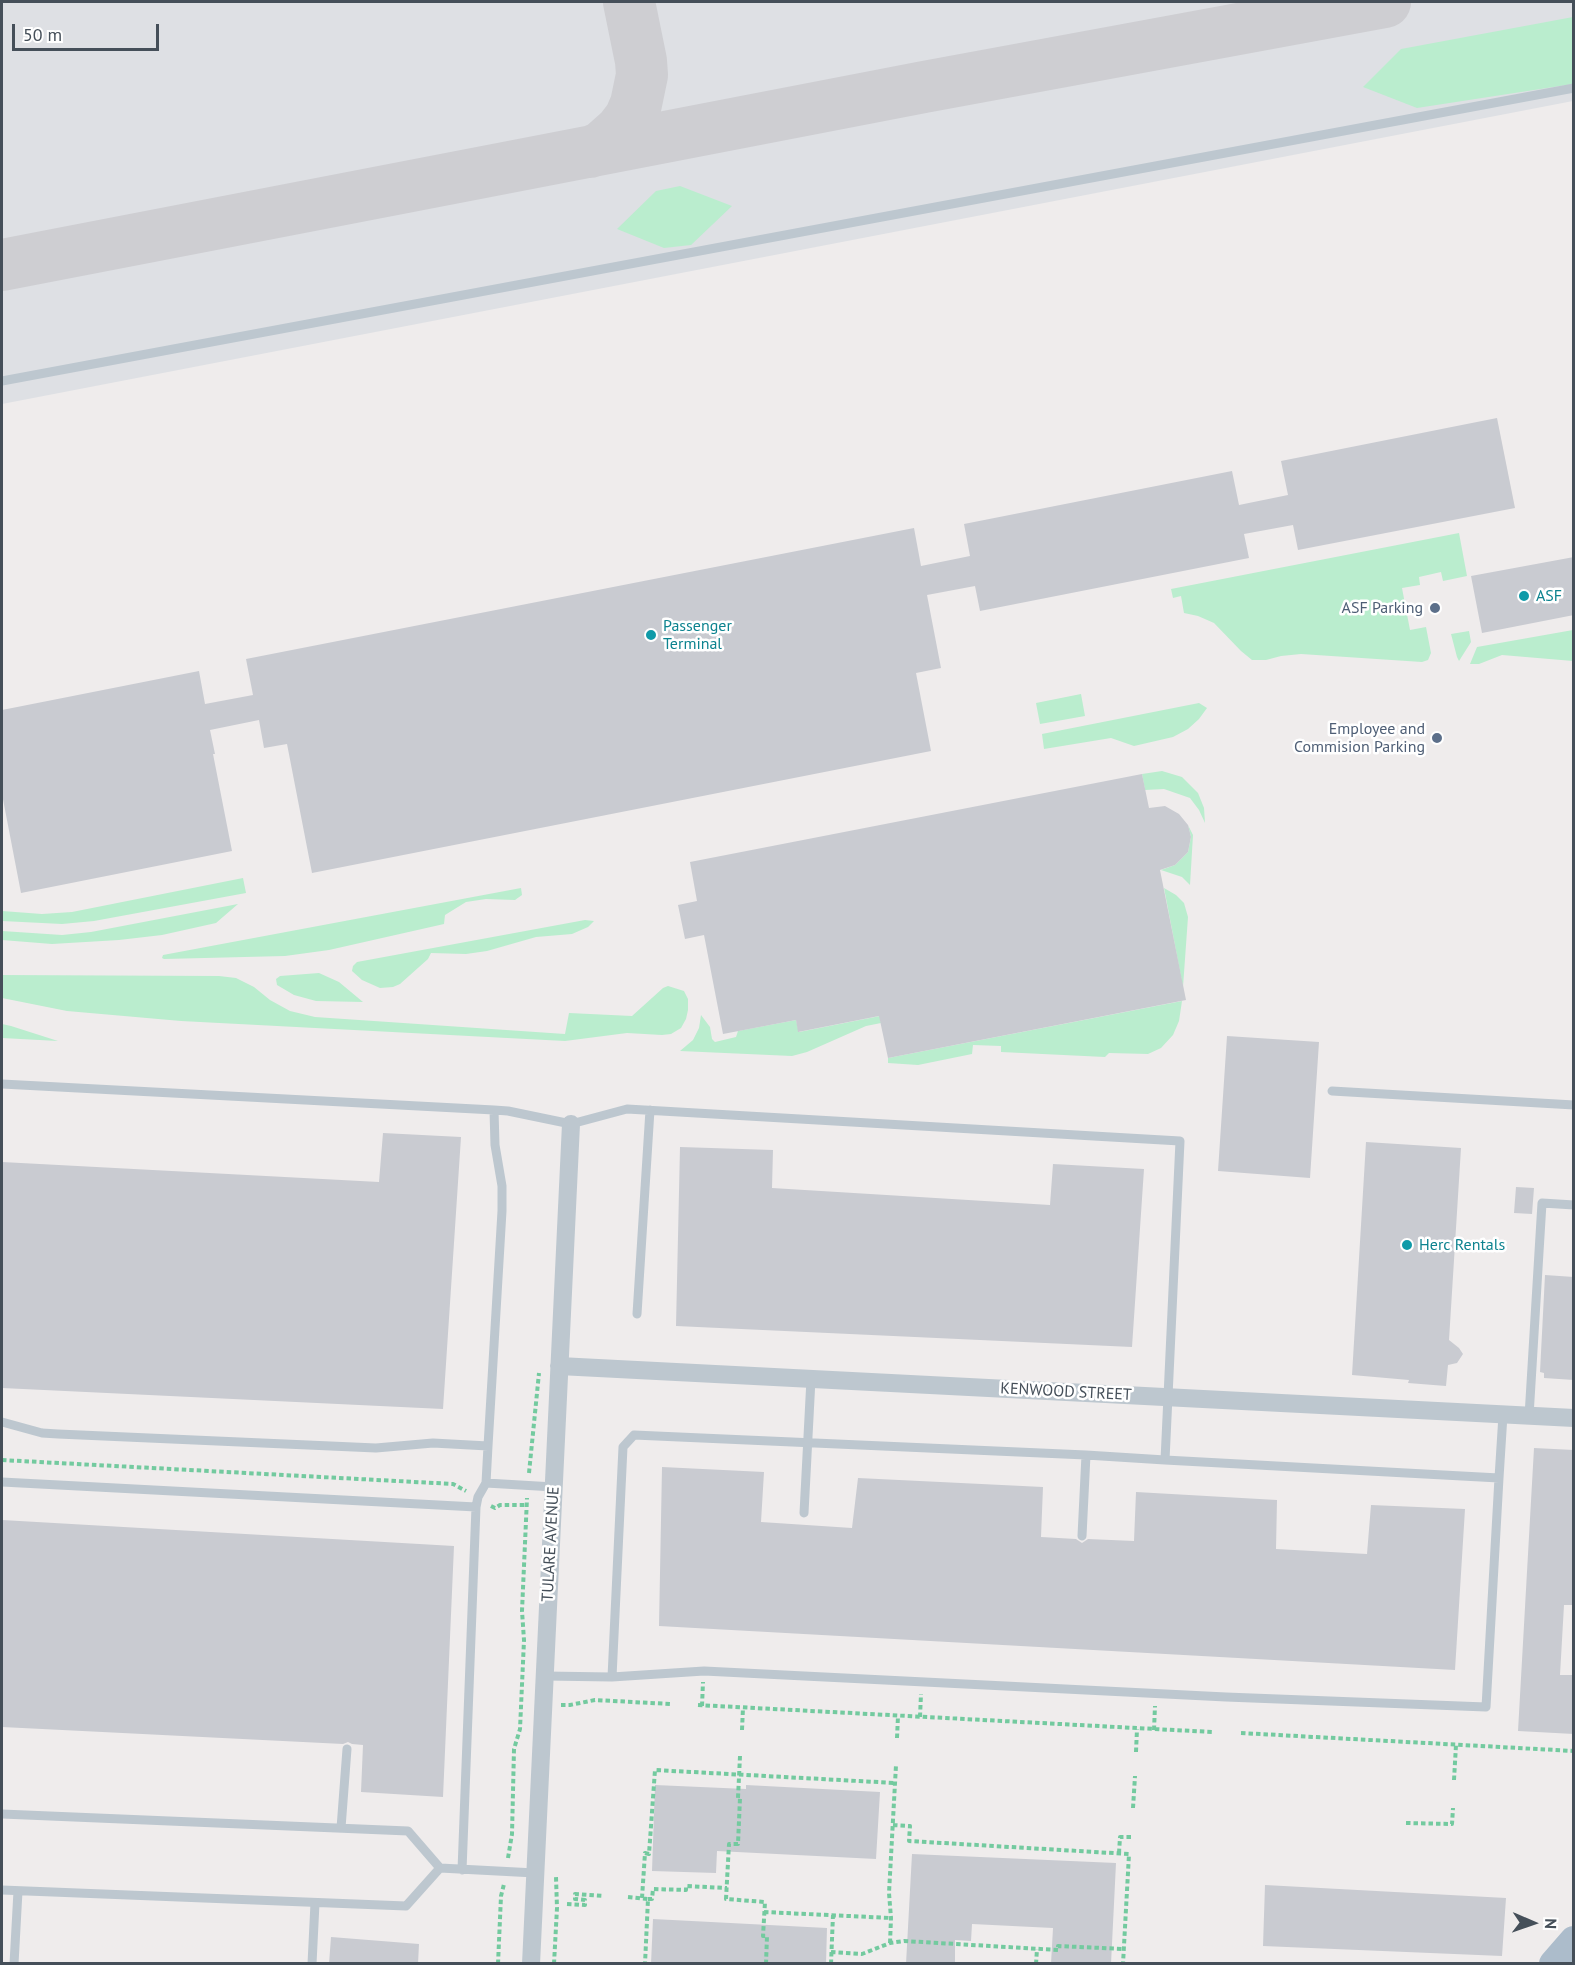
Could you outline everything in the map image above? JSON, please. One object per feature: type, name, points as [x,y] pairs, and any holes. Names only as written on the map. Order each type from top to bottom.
[{"type":"main road","points":[[1554,1964],[1574,1941]]},
{"type":"street","name":"TULARE AVENUE","points":[[531,1964],[571,1124]]},
{"type":"street","name":"KENWOOD STREET","points":[[560,1366],[1574,1418]]},
{"type":"lane","points":[[2,381],[1574,88]]},
{"type":"lane","points":[[2,1084],[494,1110],[571,1124],[627,1109],[1180,1141],[1165,1460]]},
{"type":"lane","points":[[1332,1091],[1574,1105]]},
{"type":"lane","points":[[462,1870],[477,1502],[486,1483],[502,1203],[502,1186],[495,1145],[494,1110]]},
{"type":"lane","points":[[637,1314],[650,1110]]},
{"type":"lane","points":[[1529,1416],[1542,1203],[1574,1205]]},
{"type":"lane","points":[[804,1513],[811,1379]]},
{"type":"lane","points":[[545,1676],[612,1677],[704,1671],[1486,1707],[1503,1414]]},
{"type":"lane","points":[[2,1422],[42,1433],[58,1434],[376,1448],[433,1443],[488,1446]]},
{"type":"lane","points":[[612,1677],[623,1447],[634,1435],[1086,1455],[1499,1478]]},
{"type":"lane","points":[[1082,1536],[1086,1455]]},
{"type":"lane","points":[[2,1482],[477,1502]]},
{"type":"lane","points":[[486,1483],[554,1487]]},
{"type":"lane","points":[[341,1828],[347,1749]]},
{"type":"lane","points":[[2,1814],[408,1831],[440,1868],[535,1873]]},
{"type":"lane","points":[[2,1890],[406,1906],[440,1868]]},
{"type":"lane","points":[[14,1964],[18,1891]]},
{"type":"lane","points":[[312,1964],[315,1903]]},
{"type":"path","points":[[498,1964],[501,1896],[512,1834],[514,1749],[520,1729],[527,1505],[537,1379],[539,1373],[560,1366]]},
{"type":"path","points":[[2,1460],[453,1484],[477,1502],[495,1508],[500,1504],[527,1505]]},
{"type":"path","points":[[703,1681],[700,1706],[1212,1732]]},
{"type":"path","points":[[920,1717],[921,1691]]},
{"type":"path","points":[[560,1705],[595,1700],[670,1704]]},
{"type":"path","points":[[1154,1730],[1155,1704]]},
{"type":"path","points":[[742,1730],[743,1708]]},
{"type":"path","points":[[897,1738],[898,1716]]},
{"type":"path","points":[[1136,1752],[1137,1729]]},
{"type":"path","points":[[1241,1733],[1574,1751]]},
{"type":"path","points":[[1454,1780],[1456,1745]]},
{"type":"path","points":[[740,1756],[738,1798],[741,1798],[738,1844],[729,1844],[726,1899],[765,1902],[763,1936],[767,1936],[766,1964]]},
{"type":"path","points":[[890,1943],[889,1893],[896,1766]]},
{"type":"path","points":[[642,1898],[645,1853],[649,1854],[655,1770],[895,1784]]},
{"type":"path","points":[[1133,1808],[1135,1776]]},
{"type":"path","points":[[1406,1822],[1452,1824],[1453,1808]]},
{"type":"path","points":[[893,1825],[910,1826],[909,1841],[1129,1854],[1123,1964]]},
{"type":"path","points":[[1119,1853],[1120,1837],[1131,1837]]},
{"type":"path","points":[[628,1897],[652,1899],[653,1889],[686,1890],[686,1886],[727,1888]]},
{"type":"path","points":[[567,1904],[585,1905],[585,1900],[575,1899],[575,1894],[604,1896]]},
{"type":"path","points":[[645,1964],[648,1899]]},
{"type":"path","points":[[764,1912],[891,1918]]},
{"type":"path","points":[[831,1964],[833,1915]]},
{"type":"path","points":[[831,1952],[862,1954],[890,1943],[904,1941],[1058,1950],[1058,1946],[1124,1950]]},
{"type":"path","points":[[1036,1964],[1037,1949]]},
{"type":"shaded area","points":[[2,2],[1573,2],[1573,101],[2,404]]},
{"type":"green space","points":[[1573,17],[1573,84],[1417,108],[1363,87],[1401,49]]},
{"type":"green space","points":[[680,186],[732,206],[691,245],[664,248],[617,229],[656,191]]},
{"type":"green space","points":[[1459,533],[1467,576],[1443,581],[1441,572],[1419,577],[1420,585],[1402,588],[1410,630],[1426,627],[1431,653],[1428,660],[1422,662],[1301,654],[1252,660],[1214,623],[1184,613],[1181,596],[1173,598],[1171,589]]},
{"type":"green space","points":[[1573,630],[1573,661],[1502,655],[1479,664],[1470,664],[1477,647]]},
{"type":"green space","points":[[1469,631],[1471,642],[1459,661],[1451,634]]},
{"type":"green space","points":[[1081,694],[1085,716],[1040,724],[1036,703]]},
{"type":"green space","points":[[1199,703],[1207,708],[1199,719],[1188,729],[1173,737],[1134,746],[1111,738],[1044,749],[1042,734]]},
{"type":"green space","points":[[1162,771],[1182,777],[1198,793],[1204,808],[1205,823],[1190,798],[1164,789],[1145,790],[1142,774]]},
{"type":"green space","points":[[1188,825],[1193,835],[1190,885],[1182,877],[1161,870],[1175,865],[1188,852],[1191,837]]},
{"type":"green space","points":[[243,878],[246,893],[94,921],[62,924],[2,921],[2,911],[42,914],[72,912]]},
{"type":"green space","points":[[521,888],[522,895],[515,900],[486,899],[466,902],[445,915],[444,924],[329,950],[285,956],[162,958],[163,955]]},
{"type":"green space","points":[[1164,888],[1184,903],[1188,917],[1183,987]]},
{"type":"green space","points":[[238,904],[216,923],[162,935],[52,944],[2,940],[2,931],[62,935],[91,932]]},
{"type":"green space","points":[[585,920],[594,921],[588,927],[572,934],[536,937],[487,951],[466,954],[431,953],[428,959],[400,984],[393,987],[380,988],[362,980],[352,971],[357,962]]},
{"type":"green space","points":[[319,973],[339,982],[363,1002],[316,1001],[294,995],[277,985],[276,979],[280,976]]},
{"type":"green space","points":[[2,975],[219,976],[236,978],[290,1011],[315,1017],[565,1034],[569,1013],[632,1016],[668,986],[684,991],[688,999],[688,1010],[681,1028],[671,1034],[627,1033],[565,1041],[181,1021],[67,1011],[2,998]]},
{"type":"green space","points":[[1182,1001],[1179,1021],[1173,1035],[1161,1048],[1148,1054],[1109,1053],[1105,1057],[1001,1052],[1001,1046],[973,1045],[972,1054],[918,1065],[888,1063],[888,1058]]},
{"type":"green space","points":[[701,1015],[710,1027],[712,1039],[715,1042],[736,1037],[738,1031],[796,1020],[799,1032],[880,1016],[881,1023],[866,1026],[807,1052],[792,1056],[680,1051],[693,1040],[699,1028]]},
{"type":"green space","points":[[2,1024],[11,1026],[58,1041],[2,1038]]},
{"type":"building","name":"Passenger Terminal","points":[[1497,418],[1515,508],[1298,550],[1293,525],[1244,534],[1249,558],[980,611],[975,586],[927,595],[941,668],[916,673],[931,751],[312,873],[287,744],[264,748],[259,720],[210,730],[232,851],[21,893],[2,794],[2,710],[199,671],[205,704],[253,695],[246,659],[914,528],[921,566],[970,556],[964,524],[1232,471],[1239,505],[1288,495],[1281,461]]},
{"type":"building","name":"ASF","points":[[1574,557],[1574,615],[1482,633],[1471,576]]},
{"type":"building","points":[[1142,774],[1149,808],[1165,806],[1179,814],[1188,825],[1191,837],[1188,852],[1175,865],[1160,870],[1186,1000],[888,1058],[879,1016],[798,1032],[796,1020],[723,1034],[704,935],[685,939],[678,905],[697,901],[690,862]]},
{"type":"building","points":[[1227,1036],[1319,1042],[1310,1178],[1218,1171]]},
{"type":"building","points":[[383,1133],[461,1137],[443,1409],[2,1388],[2,1162],[379,1182]]},
{"type":"building","name":"Herc Rentals","points":[[1366,1142],[1461,1148],[1449,1340],[1463,1354],[1457,1363],[1448,1365],[1446,1386],[1352,1375]]},
{"type":"building","points":[[680,1147],[773,1150],[772,1188],[1050,1205],[1053,1164],[1144,1169],[1132,1347],[676,1326]]},
{"type":"building","points":[[1516,1187],[1534,1188],[1532,1214],[1514,1213]]},
{"type":"building","points":[[1545,1275],[1574,1277],[1574,1380],[1544,1378],[1544,1373],[1540,1372]]},
{"type":"building","points":[[1534,1448],[1574,1450],[1574,1605],[1564,1605],[1560,1675],[1574,1675],[1574,1734],[1518,1731]]},
{"type":"building","points":[[662,1467],[764,1472],[761,1522],[852,1528],[858,1478],[1043,1487],[1041,1537],[1076,1539],[1082,1543],[1088,1539],[1134,1541],[1136,1492],[1277,1500],[1276,1549],[1367,1554],[1371,1505],[1465,1509],[1455,1670],[659,1626]]},
{"type":"building","points":[[2,1520],[454,1546],[443,1797],[361,1792],[363,1745],[348,1742],[343,1744],[2,1727]]},
{"type":"building","points":[[655,1785],[746,1789],[746,1785],[880,1792],[876,1859],[717,1851],[716,1873],[652,1871]]},
{"type":"building","points":[[912,1854],[1116,1863],[1111,1964],[1051,1964],[1053,1928],[972,1924],[971,1941],[955,1940],[955,1964],[906,1964]]},
{"type":"building","points":[[1265,1885],[1506,1898],[1502,1956],[1263,1946]]},
{"type":"building","points":[[653,1919],[827,1928],[826,1964],[651,1964]]},
{"type":"building","points":[[331,1937],[419,1944],[418,1964],[329,1964]]},
{"type":"taxiway","points":[[590,152],[602,147],[620,131],[630,118],[636,104],[642,75],[629,2]]},
{"type":"taxiway","points":[[2,265],[924,87],[1385,2]]},
{"type":"place","name":"ASF","points":[[1524,596]]},
{"type":"place","name":"ASF Parking","points":[[1435,608]]},
{"type":"place","name":"Passenger Terminal","points":[[651,635]]},
{"type":"place","name":"Employee and Commision Parking","points":[[1437,738]]},
{"type":"place","name":"Herc Rentals","points":[[1407,1245]]}]
